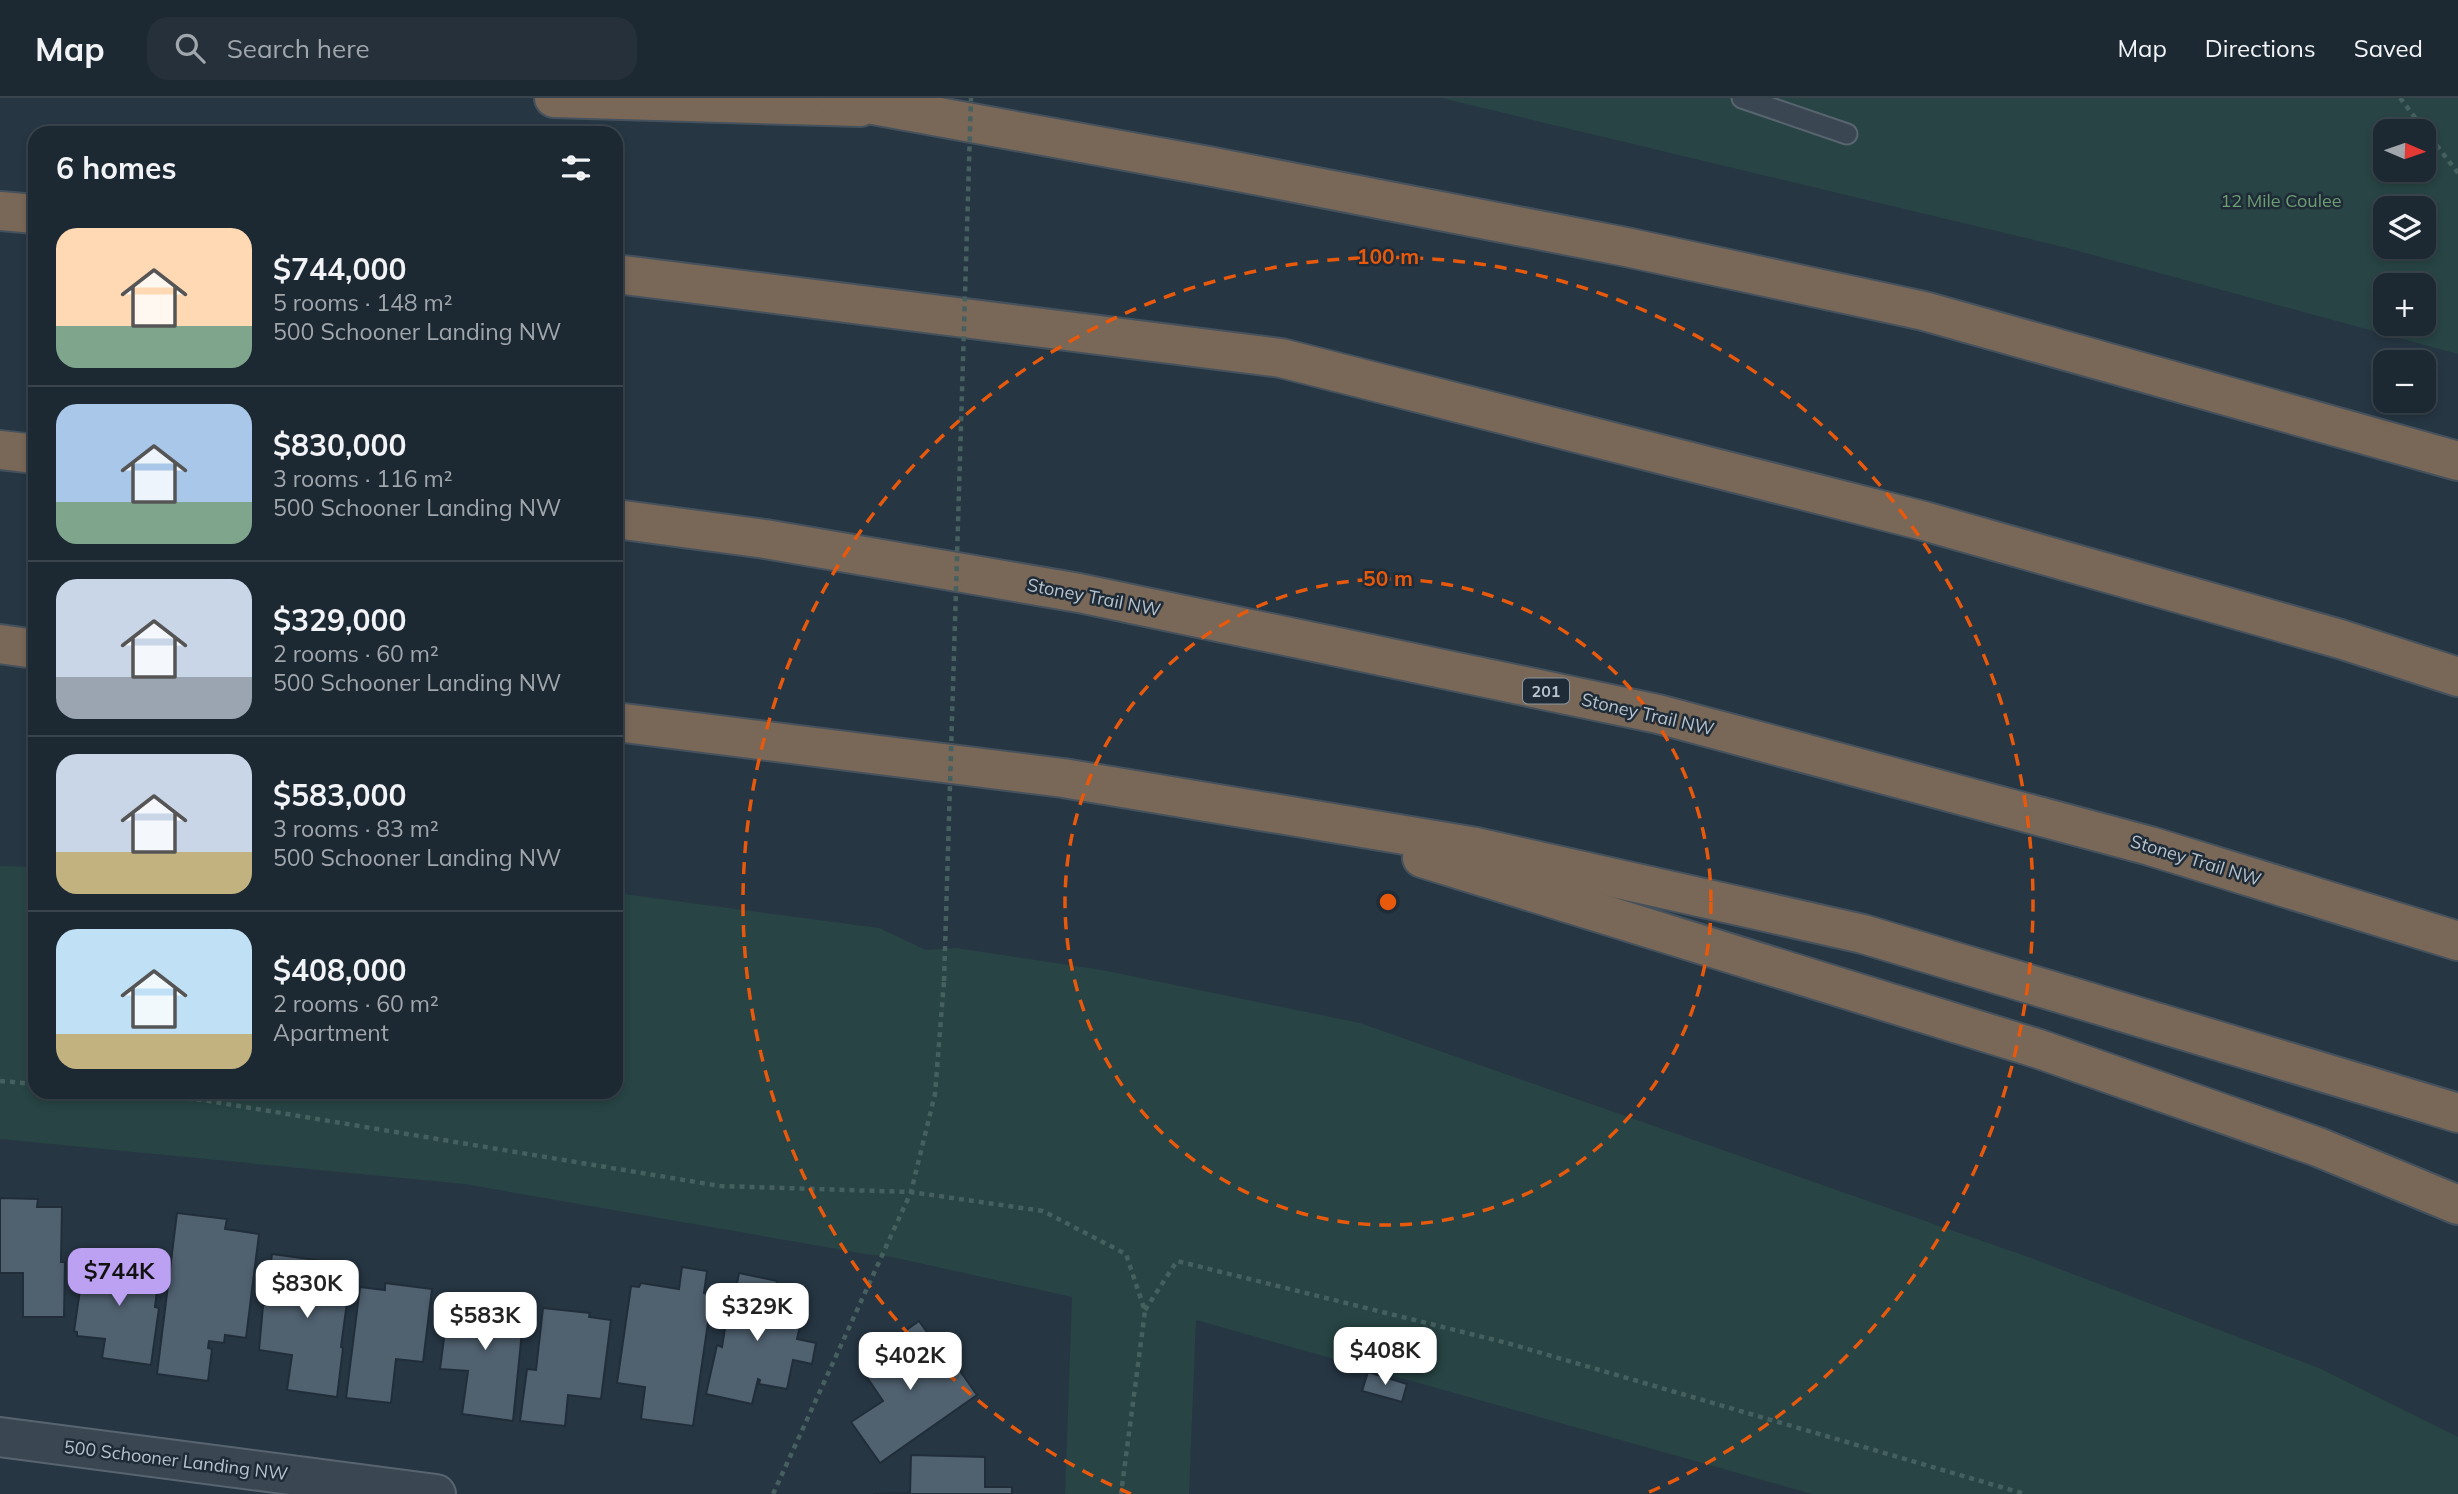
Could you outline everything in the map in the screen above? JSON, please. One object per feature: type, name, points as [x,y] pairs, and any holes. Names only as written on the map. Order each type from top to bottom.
[{"type":"highway","points":[[554,98],[890,108]]},
{"type":"highway","points":[[835,98],[1208,166],[1626,247],[1924,311],[2458,461]]},
{"type":"highway","points":[[0,211],[28,213]]},
{"type":"highway","points":[[623,275],[1281,358],[1924,521],[2340,639],[2458,677]]},
{"type":"highway","points":[[0,450],[28,453]]},
{"type":"highway","name":"Stoney Trail NW","points":[[623,520],[765,539],[1079,593],[1658,715],[2150,845],[2458,941]]},
{"type":"highway","points":[[0,644],[28,649]]},
{"type":"highway","points":[[0,651],[28,650]]},
{"type":"highway","points":[[623,723],[1063,778],[1476,847],[1863,934],[2458,1113]]},
{"type":"highway","points":[[1279,815],[2039,1049],[2318,1147],[2458,1206]]},
{"type":"highway","points":[[2318,1147],[2458,1219]]},
{"type":"street","name":"500 Schooner Landing NW","points":[[0,1437],[436,1494]]},
{"type":"lane","points":[[1742,98],[1847,134]]},
{"type":"path","points":[[772,1494],[911,1192],[936,1094],[944,981],[971,98]]},
{"type":"path","points":[[2400,98],[2458,173]]},
{"type":"path","points":[[0,1081],[28,1083]]},
{"type":"path","points":[[192,1099],[720,1186],[911,1192],[1043,1211],[1126,1254],[1145,1311]]},
{"type":"path","points":[[1121,1494],[1145,1311],[1177,1261],[1507,1343],[2025,1494]]},
{"type":"green space","name":"12 Mile Coulee","points":[[1441,98],[2458,98],[2458,354],[2392,336],[2436,336],[2436,273],[2373,273],[2373,331],[2067,248]]},
{"type":"green space","points":[[0,866],[28,867],[28,1099],[623,1099],[623,894],[879,928],[926,950],[956,948],[1102,970],[1360,1023],[2031,1258],[2319,1368],[2458,1437],[2458,1494],[1812,1494],[1196,1320],[1189,1494],[1065,1494],[1072,1297],[892,1257],[464,1184],[0,1139]]},
{"type":"building","points":[[0,1198],[38,1199],[37,1207],[62,1207],[64,1317],[23,1317],[23,1273],[0,1273]]},
{"type":"building","points":[[177,1213],[227,1219],[225,1229],[259,1234],[246,1338],[225,1335],[224,1343],[209,1341],[208,1348],[212,1349],[208,1381],[157,1374]]},
{"type":"building","points":[[272,1254],[352,1265],[337,1397],[287,1390],[292,1355],[259,1350]]},
{"type":"building","points":[[85,1256],[160,1266],[155,1307],[159,1308],[151,1365],[102,1358],[105,1339],[77,1336],[74,1331]]},
{"type":"building","points":[[682,1267],[707,1271],[704,1293],[712,1295],[693,1426],[641,1419],[645,1387],[617,1383],[631,1286],[639,1287],[641,1283],[679,1289]]},
{"type":"building","points":[[739,1273],[777,1281],[772,1306],[803,1313],[797,1339],[816,1343],[812,1364],[793,1360],[787,1389],[759,1384],[758,1379],[752,1404],[706,1394],[717,1345],[722,1347],[728,1309],[732,1298],[734,1299]]},
{"type":"building","points":[[385,1283],[432,1289],[423,1362],[396,1359],[391,1403],[346,1398],[360,1287],[385,1290]]},
{"type":"building","points":[[450,1292],[525,1302],[513,1421],[462,1414],[468,1371],[440,1369]]},
{"type":"building","points":[[543,1308],[590,1313],[589,1317],[611,1320],[601,1399],[568,1395],[565,1426],[520,1421],[527,1369],[536,1370]]},
{"type":"building","points":[[919,1321],[942,1353],[945,1350],[977,1395],[880,1463],[851,1422],[883,1401],[862,1370],[885,1354],[881,1348]]},
{"type":"building","points":[[1368,1372],[1407,1384],[1402,1402],[1362,1391]]},
{"type":"building","points":[[911,1455],[985,1457],[985,1487],[1012,1487],[1012,1494],[873,1494],[910,1493]]}]
